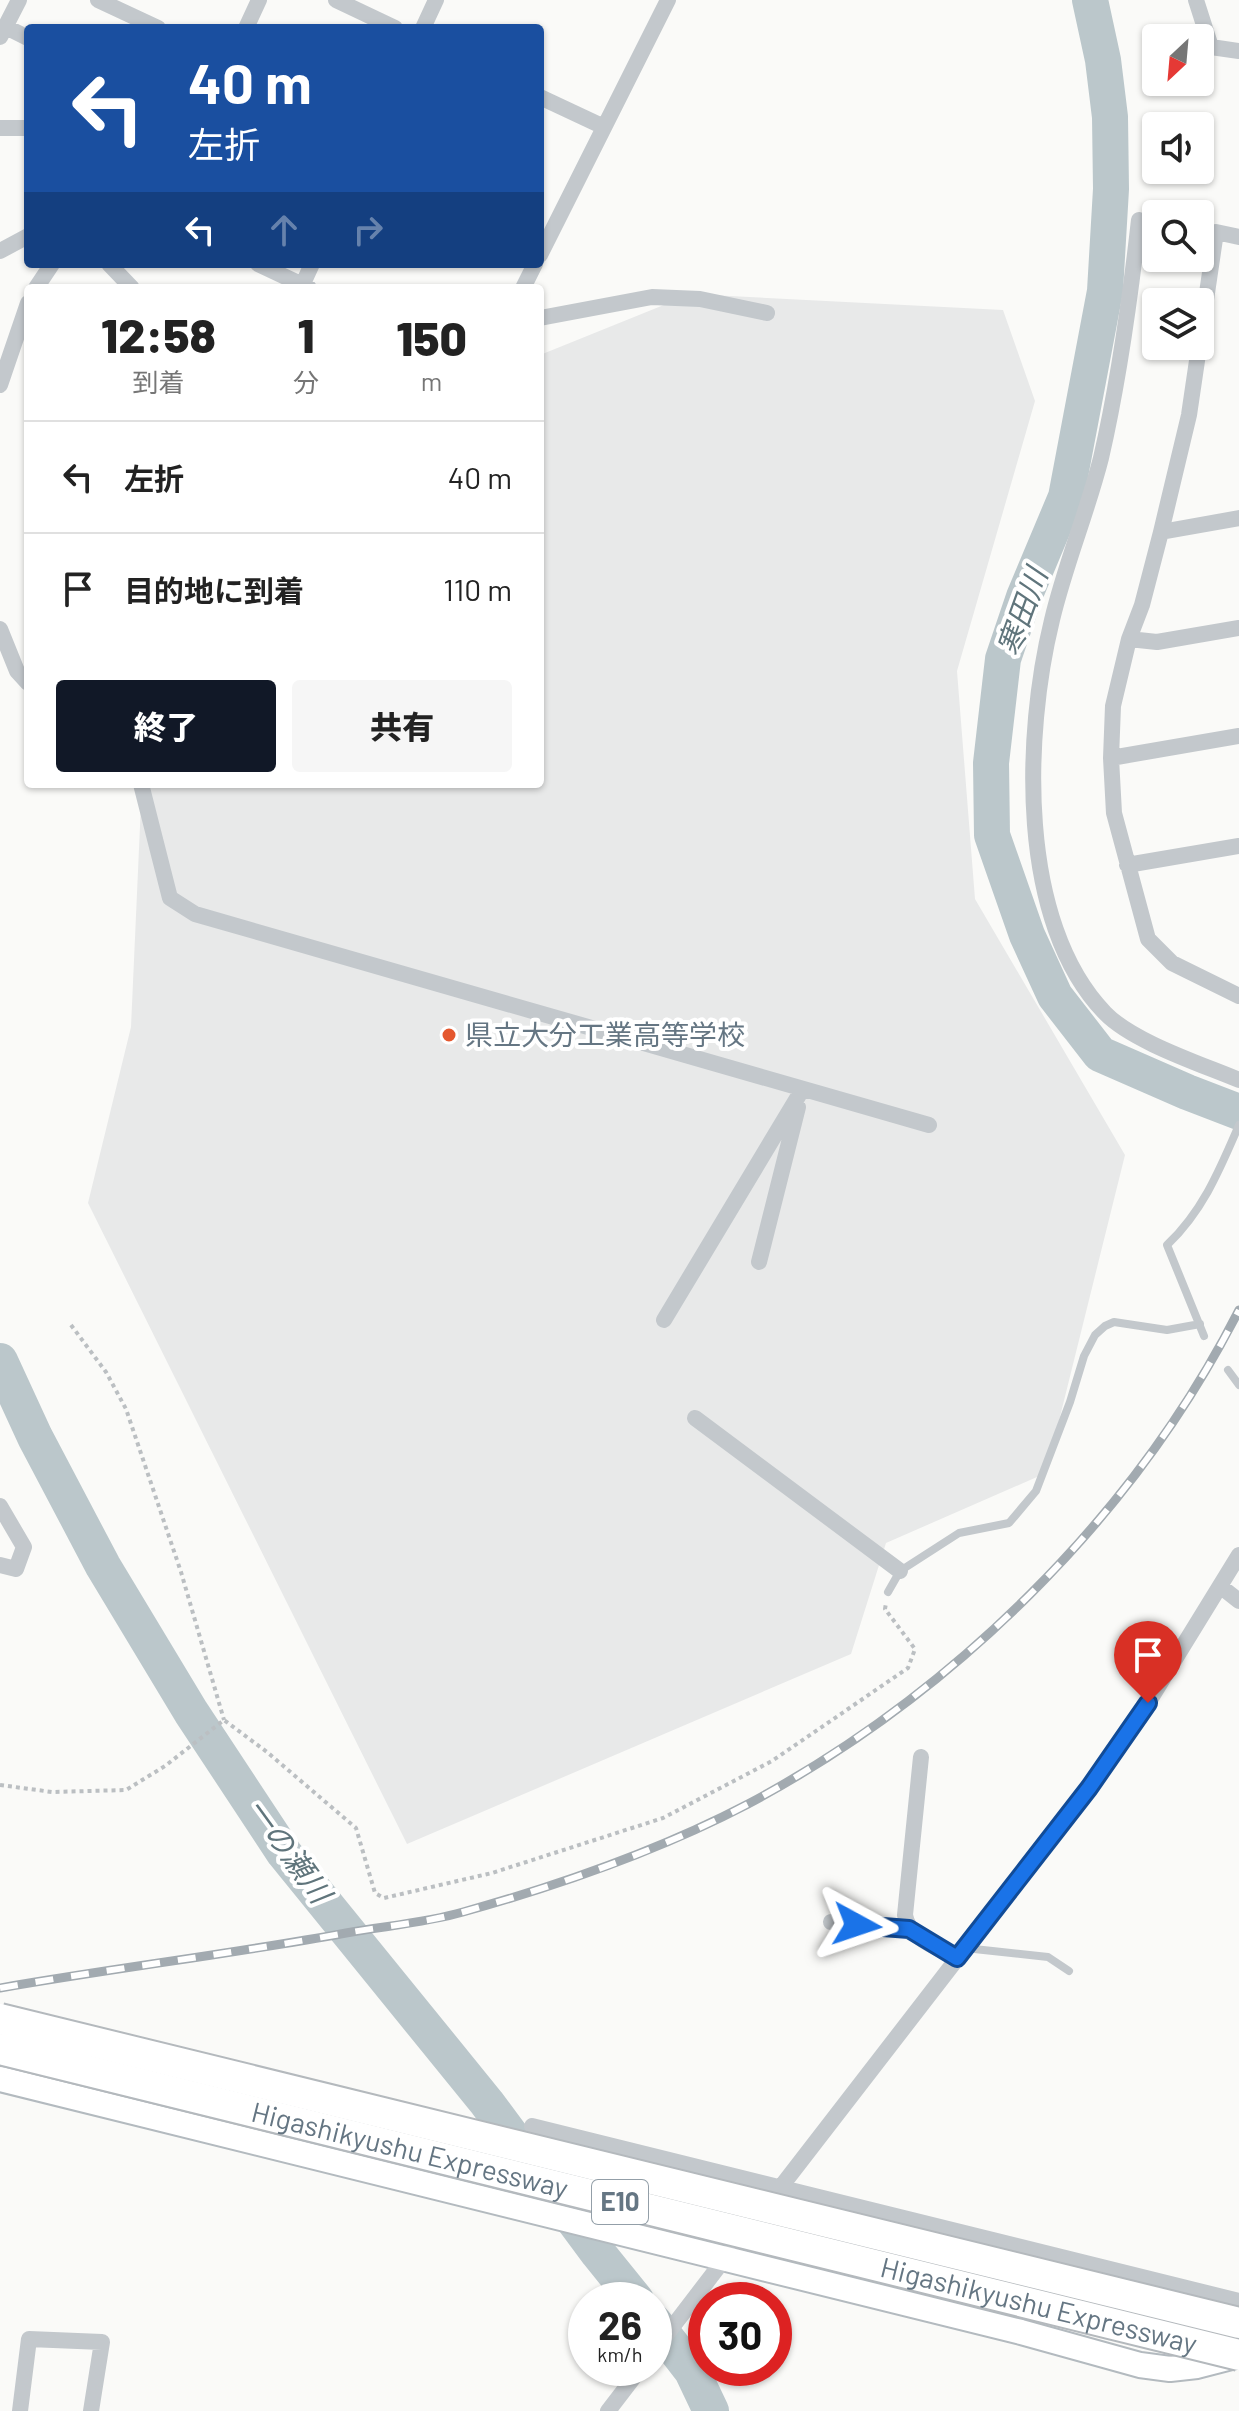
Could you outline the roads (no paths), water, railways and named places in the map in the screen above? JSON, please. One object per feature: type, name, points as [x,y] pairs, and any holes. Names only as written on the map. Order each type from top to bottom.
[{"type":"highway","name":"Higashikyushu Expressway","points":[[0,2019],[1239,2323]]},
{"type":"highway","name":"Higashikyushu Expressway","points":[[0,2049],[1239,2355]]},
{"type":"street","points":[[19,0],[3,32],[24,37]]},
{"type":"street","points":[[98,0],[149,24]]},
{"type":"street","points":[[248,24],[259,0]]},
{"type":"street","points":[[336,0],[387,24]]},
{"type":"street","points":[[425,24],[436,0]]},
{"type":"street","points":[[1196,0],[1211,47],[1239,51]]},
{"type":"street","points":[[544,246],[663,2]]},
{"type":"street","points":[[544,99],[604,127]]},
{"type":"street","points":[[0,128],[24,128]]},
{"type":"street","points":[[1139,220],[1118,375],[1101,457],[1060,591],[1044,657],[1035,722],[1035,839],[1054,920],[1077,978],[1106,1015],[1164,1048],[1239,1080]]},
{"type":"street","points":[[1239,237],[1216,232],[1189,415],[1142,605],[1129,639],[1113,706],[1111,758],[1114,813],[1148,939],[1172,963],[1239,996]]},
{"type":"street","points":[[0,251],[24,238]]},
{"type":"street","points":[[113,268],[128,284]]},
{"type":"street","points":[[266,268],[298,284]]},
{"type":"street","points":[[544,317],[652,297],[700,299],[767,313]]},
{"type":"street","points":[[0,385],[24,315]]},
{"type":"street","points":[[1161,532],[1239,518]]},
{"type":"street","points":[[1129,639],[1157,642],[1239,628]]},
{"type":"street","points":[[0,629],[17,671],[24,679]]},
{"type":"street","points":[[1111,758],[1239,736]]},
{"type":"street","points":[[142,788],[170,898],[195,914],[929,1125]]},
{"type":"street","points":[[1127,865],[1239,846]]},
{"type":"street","points":[[759,1262],[802,1090]]},
{"type":"street","points":[[664,1320],[802,1090]]},
{"type":"street","points":[[695,1418],[900,1571]]},
{"type":"street","points":[[0,1506],[24,1547],[16,1569],[0,1565]]},
{"type":"street","points":[[672,2328],[1089,1788],[1148,1703],[1239,1555]]},
{"type":"street","points":[[1220,1586],[1239,1601]]},
{"type":"street","points":[[909,1929],[904,1907],[921,1757]]},
{"type":"street","points":[[831,1922],[909,1929],[961,1953]]},
{"type":"street","points":[[0,2079],[1021,2332],[1140,2365],[1170,2369],[1197,2366],[1239,2355]]},
{"type":"street","points":[[532,2126],[1239,2301]]},
{"type":"street","points":[[20,2411],[29,2339],[102,2342],[91,2411]]},
{"type":"street","points":[[608,2411],[627,2386]]},
{"type":"lane","points":[[1204,1336],[1167,1245],[1198,1210],[1239,1125]]},
{"type":"lane","points":[[888,1592],[900,1571],[959,1533],[1009,1523],[1036,1491],[1084,1356],[1095,1335],[1105,1326],[1114,1322],[1167,1330],[1200,1324]]},
{"type":"lane","points":[[1228,1370],[1239,1385]]},
{"type":"lane","points":[[961,1953],[1048,1957],[1069,1971]]},
{"type":"waterway","name":"寒田川","points":[[1090,0],[1103,60],[1110,117],[1111,189],[1105,291],[1066,497],[1024,597],[1003,659],[991,763],[992,835],[1027,935],[1055,996],[1100,1054],[1239,1112]]},
{"type":"waterway","name":"一の瀬川","points":[[0,1361],[35,1437],[103,1566],[191,1712],[284,1853],[487,2103],[621,2282]]},
{"type":"waterway","name":"一の瀬川","points":[[672,2345],[692,2371],[711,2411]]},
{"type":"railway","points":[[0,1988],[449,1916],[608,1866],[748,1804],[823,1760],[896,1710],[965,1654],[1031,1594],[1091,1529],[1147,1459],[1196,1386],[1239,1310]]},
{"type":"place","name":"県立大分工業高等学校","points":[[449,1035]]}]
